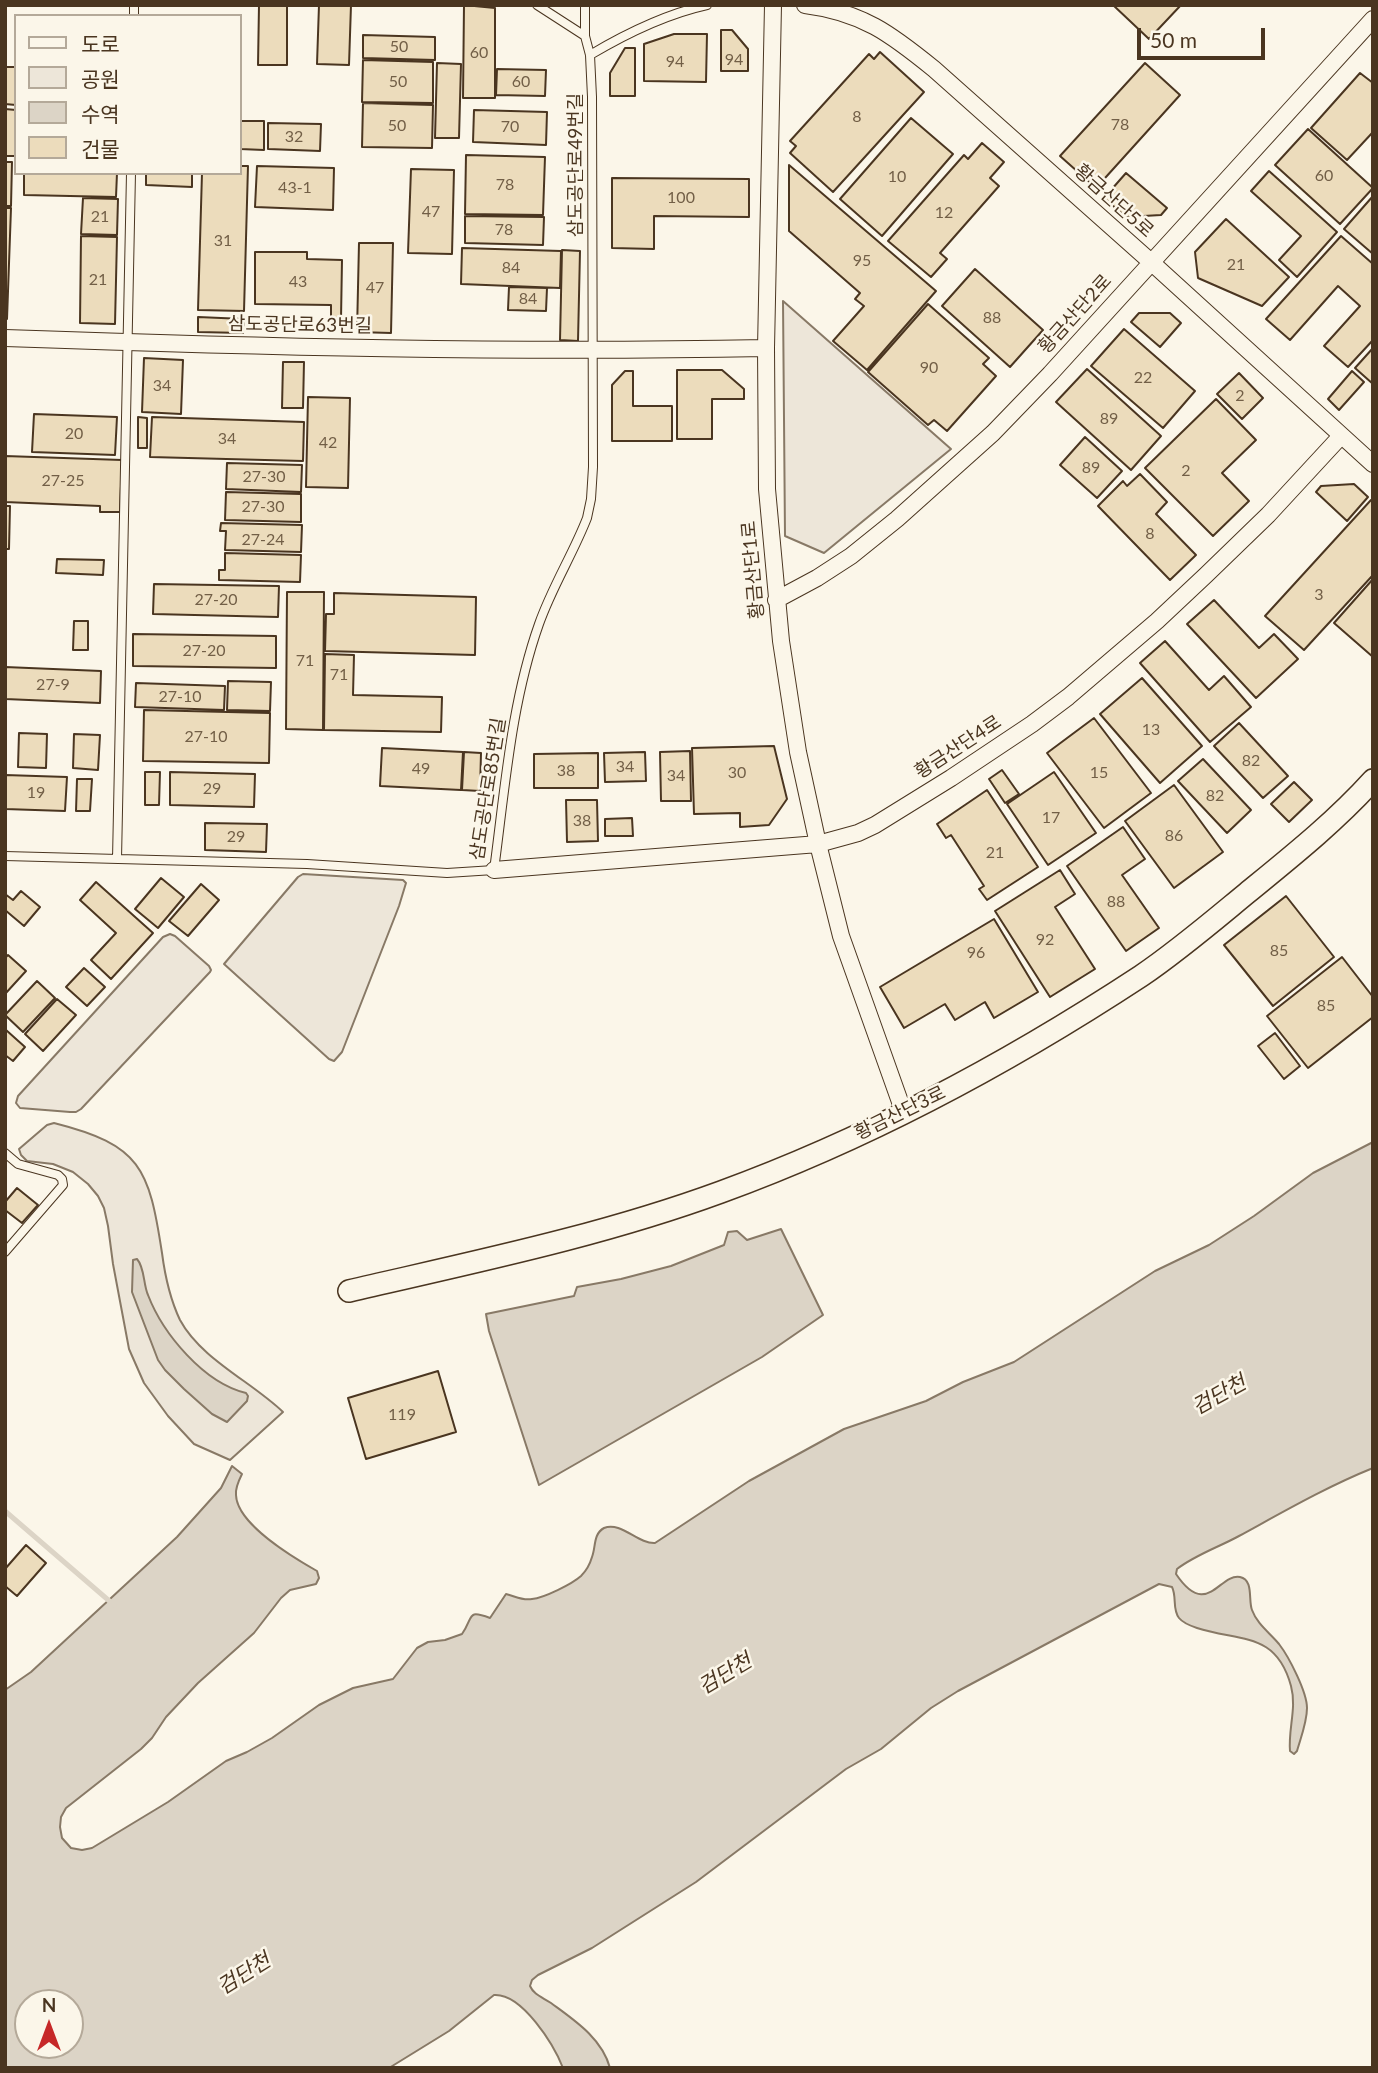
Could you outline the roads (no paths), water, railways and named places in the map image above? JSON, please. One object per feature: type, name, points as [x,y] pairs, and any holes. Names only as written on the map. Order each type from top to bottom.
[{"type":"street","name":"황금산단1로","points":[[773,5],[766,348],[767,489],[776,600],[798,752],[818,844],[841,936],[904,1114]]},
{"type":"street","name":"황금산단5로","points":[[805,5],[847,13],[871,23],[899,40],[1151,262],[1373,464]]},
{"type":"street","name":"황금산단2로","points":[[776,600],[851,556],[954,470],[993,433],[1373,19]]},
{"type":"street","name":"삼도공단로63번길","points":[[5,338],[593,351],[766,348]]},
{"type":"street","name":"황금산단4로","points":[[494,870],[818,844],[858,834],[951,778],[1068,697],[1206,575],[1268,515],[1342,436]]},
{"type":"street","name":"황금산단3로","points":[[349,1291],[576,1237],[646,1217],[720,1193],[803,1160],[904,1114],[993,1066],[1144,974],[1296,854],[1350,805],[1373,779]]},
{"type":"lane","points":[[537,5],[585,36]]},
{"type":"lane","name":"삼도공단로49번길","points":[[584,5],[592,97],[593,351]]},
{"type":"lane","points":[[590,55],[652,23],[707,5]]},
{"type":"lane","points":[[117,859],[131,175]]},
{"type":"lane","name":"삼도공단로85번길","points":[[5,856],[307,864],[447,873],[494,870],[515,721],[530,653],[539,624],[582,531],[591,499],[593,351]]},
{"type":"lane","points":[[5,1153],[18,1164],[58,1175],[63,1185],[5,1252]]},
{"type":"water","name":"검단천","points":[[1373,1142],[1373,1468],[1191,1559],[1177,1569],[1176,1574],[1187,1587],[1196,1593],[1204,1594],[1232,1578],[1240,1577],[1247,1582],[1254,1615],[1283,1650],[1304,1693],[1306,1719],[1294,1754],[1290,1751],[1293,1694],[1284,1668],[1276,1656],[1266,1647],[1254,1642],[1185,1623],[1177,1614],[1172,1587],[1159,1584],[931,1708],[881,1749],[846,1769],[696,1882],[592,1948],[532,1980],[530,1986],[534,1992],[569,2016],[594,2039],[610,2068],[563,2068],[545,2034],[526,2011],[505,1997],[494,1995],[449,2031],[389,2068],[5,2068],[5,1690],[31,1672],[177,1537],[221,1488],[232,1466],[242,1474],[236,1495],[246,1517],[268,1539],[317,1571],[319,1578],[316,1584],[290,1590],[281,1598],[254,1633],[198,1683],[141,1749],[66,1808],[60,1827],[62,1838],[71,1848],[92,1848],[168,1802],[226,1761],[272,1738],[319,1705],[353,1688],[393,1679],[417,1648],[428,1642],[462,1634],[474,1615],[490,1618],[506,1594],[532,1599],[571,1583],[588,1567],[596,1537],[604,1528],[617,1528],[655,1543],[749,1481],[844,1429],[926,1401],[963,1382],[1014,1362],[1155,1271],[1209,1245],[1313,1173]]},
{"type":"water","points":[[781,1229],[823,1315],[762,1357],[539,1485],[489,1331],[486,1314],[574,1296],[577,1287],[671,1266],[724,1245],[728,1232],[737,1231],[747,1240]]},
{"type":"water","points":[[137,1259],[146,1291],[175,1341],[200,1368],[230,1388],[248,1396],[247,1401],[227,1422],[212,1414],[184,1389],[158,1360],[132,1292],[133,1260]]},
{"type":"waterway","points":[[5,1511],[114,1605]]}]
